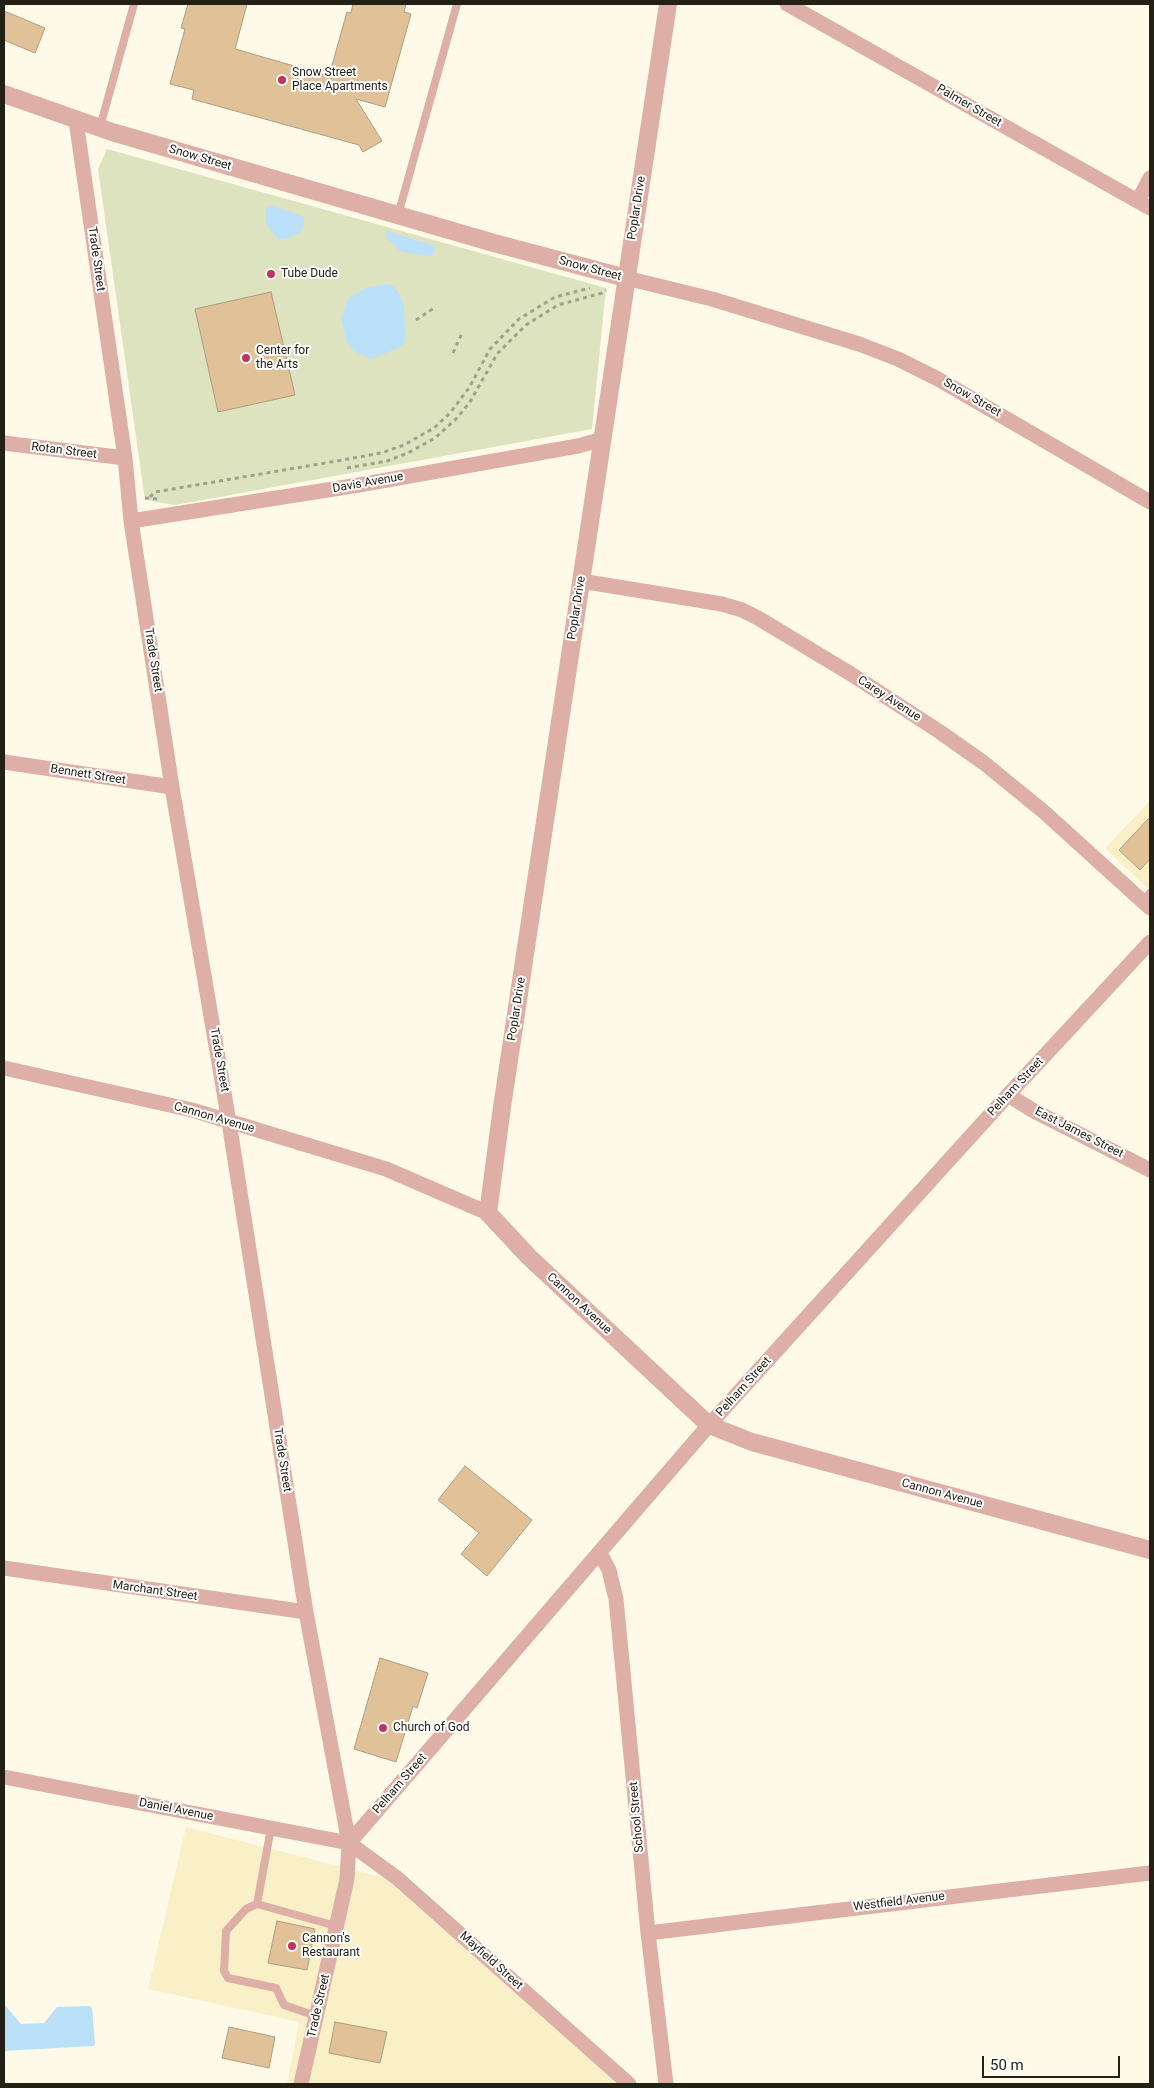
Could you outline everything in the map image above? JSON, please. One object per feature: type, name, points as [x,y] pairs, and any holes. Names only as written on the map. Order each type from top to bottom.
[{"type":"street","name":"Poplar Drive","points":[[488,1213],[502,1107],[668,4]]},
{"type":"street","name":"Palmer Street","points":[[787,4],[1144,205]]},
{"type":"street","name":"Snow Street","points":[[4,94],[76,121],[398,215],[626,278],[712,299],[859,344],[898,359],[947,384],[1150,502]]},
{"type":"street","name":"Trade Street","points":[[76,121],[125,458],[131,521],[172,787],[229,1122],[306,1612],[349,1843],[347,1880],[301,2084]]},
{"type":"street","points":[[1144,205],[1150,178]]},
{"type":"street","name":"Davis Avenue","points":[[131,521],[359,485],[603,440]]},
{"type":"street","name":"Rotan Street","points":[[4,443],[125,458]]},
{"type":"street","name":"Carey Avenue","points":[[581,581],[722,604],[742,610],[758,618],[859,680],[984,763],[1148,901]]},
{"type":"street","name":"Bennett Street","points":[[4,762],[172,787]]},
{"type":"street","name":"Pelham Street","points":[[349,1843],[709,1425],[1008,1094],[1150,942]]},
{"type":"street","name":"Cannon Avenue","points":[[4,1068],[192,1110],[386,1169],[488,1213],[529,1257],[709,1425],[752,1442],[1150,1550]]},
{"type":"street","name":"East James Street","points":[[1008,1094],[1034,1111],[1150,1170]]},
{"type":"street","name":"School Street","points":[[600,1553],[609,1570],[616,1600],[648,1933],[666,2084]]},
{"type":"street","name":"Marchant Street","points":[[4,1568],[306,1612]]},
{"type":"street","name":"Daniel Avenue","points":[[4,1777],[349,1843]]},
{"type":"street","name":"Mayfield Street","points":[[349,1843],[397,1878],[629,2084]]},
{"type":"street","name":"Westfield Avenue","points":[[648,1933],[1150,1873]]},
{"type":"lane","points":[[100,128],[134,4]]},
{"type":"lane","points":[[398,215],[457,4]]},
{"type":"lane","points":[[257,1904],[271,1828]]},
{"type":"lane","points":[[316,2016],[284,2005],[276,1988],[228,1978],[224,1971],[226,1931],[246,1908],[257,1904],[336,1926]]},
{"type":"path","points":[[166,498],[150,498],[155,492],[356,458],[381,453],[404,445],[434,428],[450,413],[462,399],[490,348],[505,332],[536,307],[567,293],[594,287]]},
{"type":"path","points":[[339,470],[387,461],[408,453],[436,438],[470,402],[497,354],[526,324],[558,305],[602,293],[608,288],[601,288]]},
{"type":"path","points":[[416,320],[434,308]]},
{"type":"path","points":[[453,353],[462,333]]},
{"type":"path","points":[[482,363],[490,367]]},
{"type":"path","points":[[472,381],[480,385]]},
{"type":"path","points":[[462,399],[470,402]]},
{"type":"path","points":[[404,445],[408,453]]},
{"type":"path","points":[[356,458],[358,466]]},
{"type":"path","points":[[323,464],[325,472]]},
{"type":"path","points":[[264,473],[266,481]]},
{"type":"path","points":[[209,482],[210,491]]},
{"type":"shaded area","points":[[1150,801],[1150,891],[1105,848]]},
{"type":"shaded area","points":[[186,1827],[385,1878],[618,2084],[287,2084],[299,2022],[148,1989]]},
{"type":"green space","points":[[107,149],[606,288],[592,429],[175,505],[145,500],[98,169]]},
{"type":"water","points":[[271,205],[304,217],[304,224],[300,233],[283,240],[275,236],[266,223],[266,208]]},
{"type":"water","points":[[387,231],[432,245],[435,248],[434,253],[430,256],[402,252],[388,240],[385,235]]},
{"type":"water","points":[[386,284],[393,286],[400,295],[404,307],[406,335],[404,344],[400,347],[371,359],[354,351],[347,342],[341,318],[349,298],[365,288]]},
{"type":"water","points":[[4,2004],[21,2024],[44,2023],[57,2007],[90,2006],[92,2008],[95,2045],[4,2051]]},
{"type":"building","name":"Snow Street Place Apartments","points":[[188,4],[247,4],[235,49],[329,76],[347,12],[351,13],[353,4],[406,4],[404,12],[411,14],[385,107],[356,99],[382,141],[363,152],[359,145],[192,99],[194,90],[170,84],[185,29],[181,28]]},
{"type":"building","points":[[4,11],[45,28],[35,53],[4,40]]},
{"type":"building","name":"Center for the Arts","points":[[271,292],[295,395],[218,412],[195,309]]},
{"type":"building","points":[[1150,817],[1150,859],[1140,870],[1119,850]]},
{"type":"building","points":[[465,1466],[532,1520],[487,1576],[461,1554],[479,1533],[438,1500]]},
{"type":"building","name":"Church of God","points":[[380,1658],[428,1673],[417,1708],[413,1706],[396,1762],[354,1749]]},
{"type":"building","name":"Cannon's Restaurant","points":[[277,1921],[315,1929],[307,1970],[268,1963]]},
{"type":"building","points":[[335,2022],[387,2032],[380,2063],[329,2053]]},
{"type":"building","points":[[229,2027],[275,2037],[269,2068],[222,2058]]},
{"type":"place","name":"Snow Street Place Apartments","points":[[282,80]]},
{"type":"place","name":"Tube Dude","points":[[271,274]]},
{"type":"place","name":"Center for the Arts","points":[[246,358]]},
{"type":"place","name":"Church of God","points":[[383,1728]]},
{"type":"place","name":"Cannon's Restaurant","points":[[292,1946]]}]
